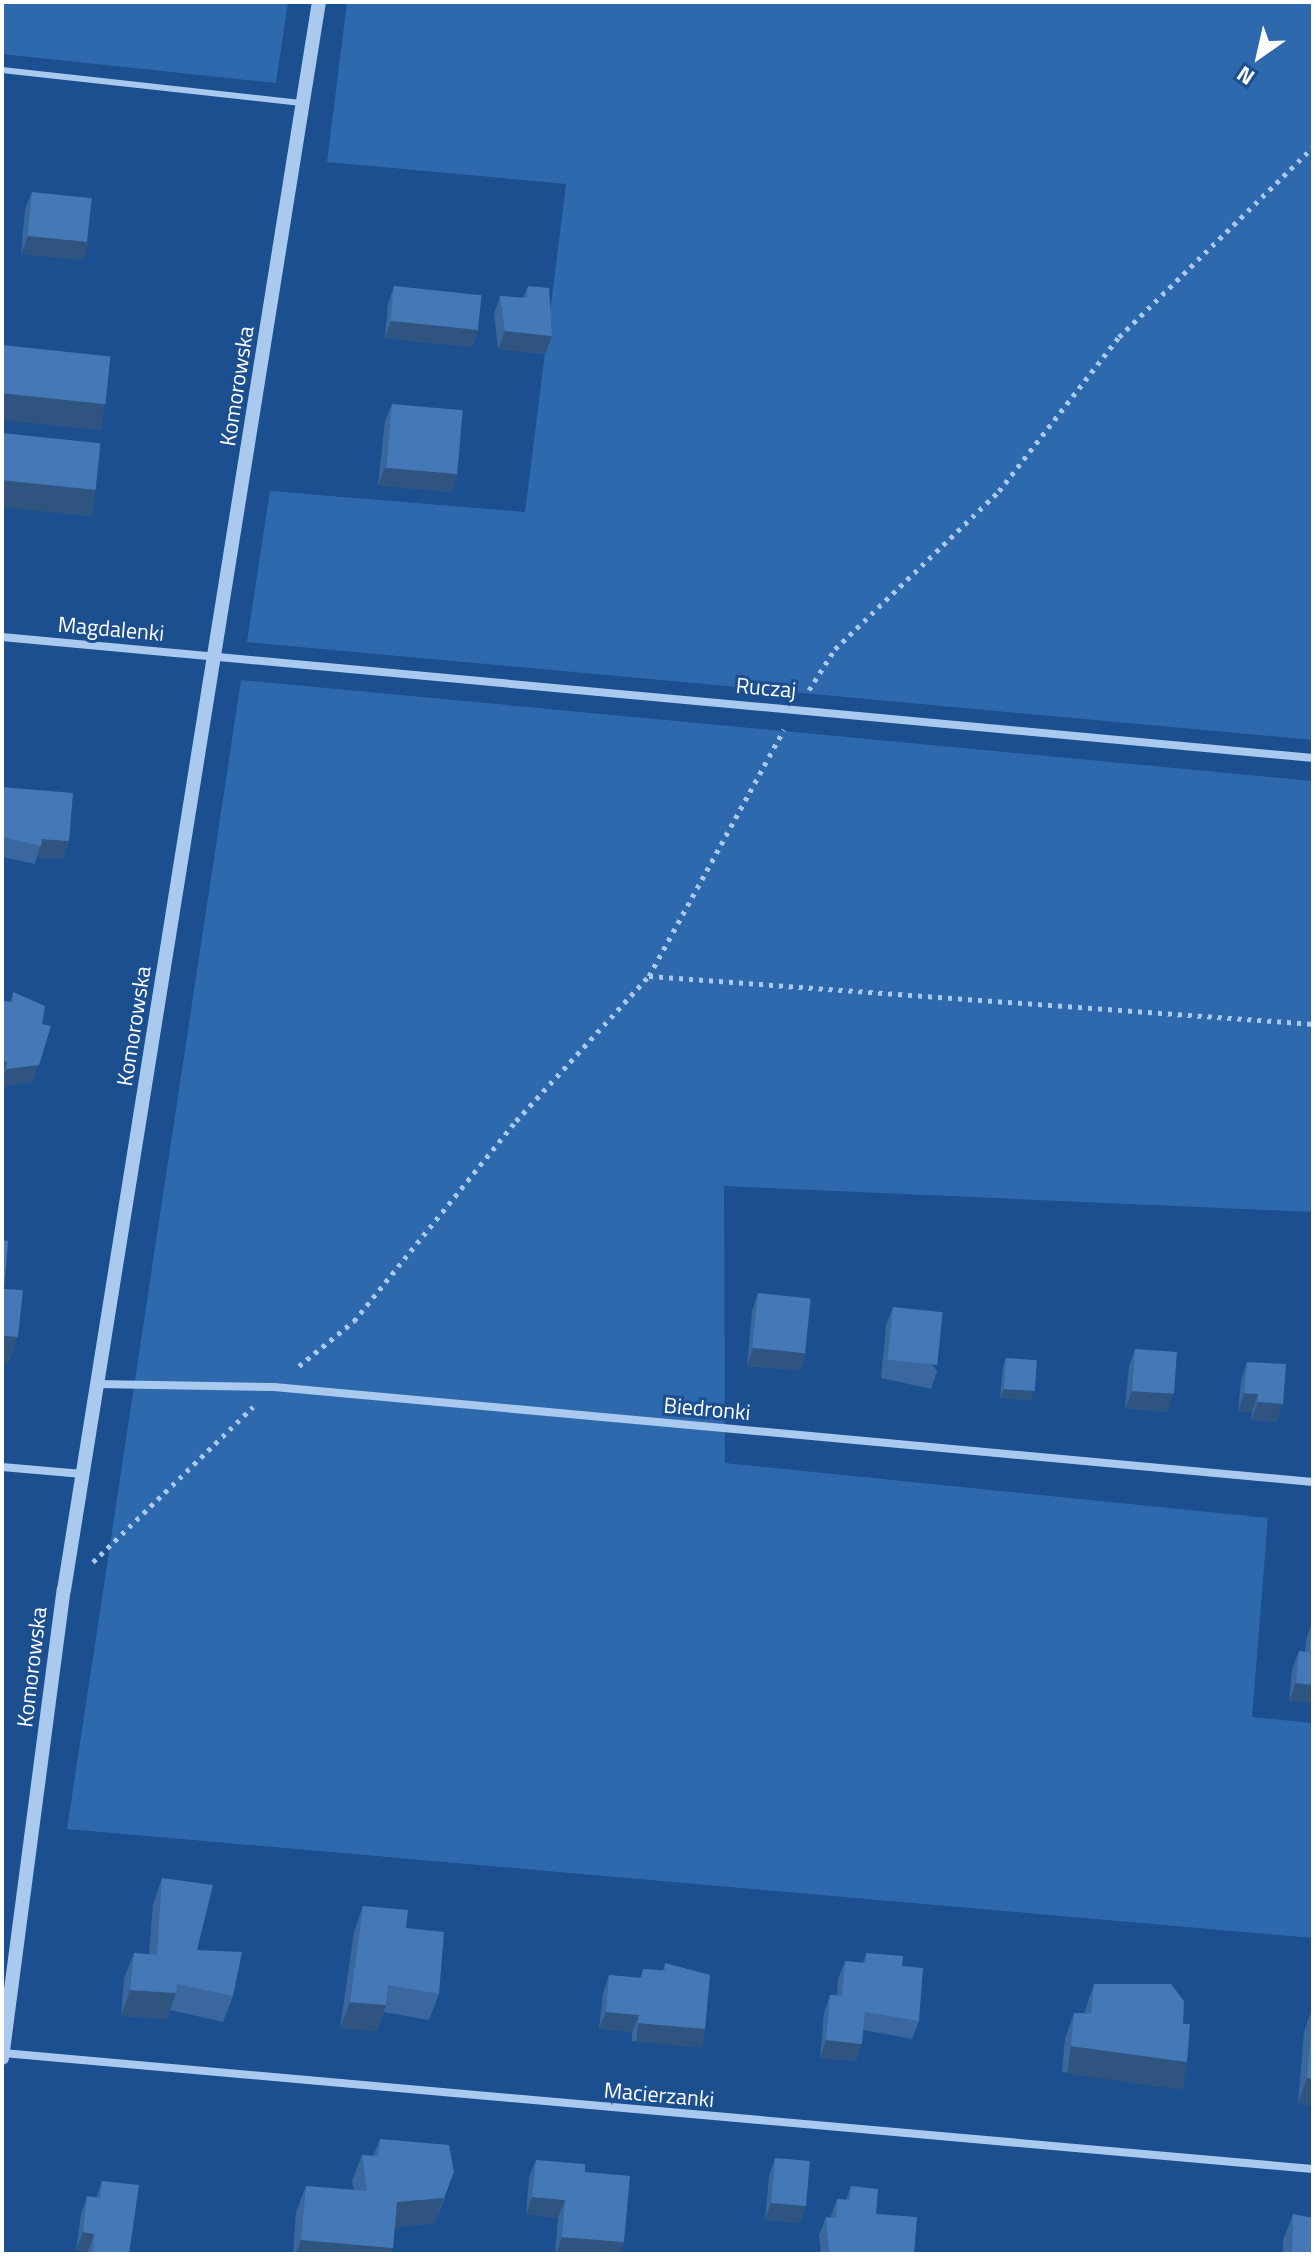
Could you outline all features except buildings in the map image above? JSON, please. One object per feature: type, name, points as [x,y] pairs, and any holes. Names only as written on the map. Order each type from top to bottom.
[{"type":"street","name":"Komorowska","points":[[2,2056],[64,1590],[319,2]]},
{"type":"street","name":"Magdalenki","points":[[2,637],[216,657]]},
{"type":"street","name":"Ruczaj","points":[[216,657],[1313,758]]},
{"type":"street","name":"Biedronki","points":[[97,1384],[274,1387],[1313,1482]]},
{"type":"street","points":[[2,1467],[84,1474]]},
{"type":"street","name":"Macierzanki","points":[[2,2056],[1313,2169]]},
{"type":"lane","points":[[2,70],[305,103]]},
{"type":"path","points":[[64,1590],[274,1387],[354,1321],[516,1121],[649,976],[797,709],[835,649],[999,491],[1119,337],[1313,147]]},
{"type":"path","points":[[649,976],[1313,1024]]},
{"type":"shaded area","points":[[2,2],[288,2],[276,83],[2,54]]},
{"type":"shaded area","points":[[347,2],[1313,2],[1313,740],[247,642],[270,491],[525,512],[566,184],[327,162]]},
{"type":"shaded area","points":[[241,680],[1313,781],[1313,1212],[724,1186],[725,1463],[1268,1518],[1252,1717],[1313,1723],[1313,1938],[67,1829]]}]
